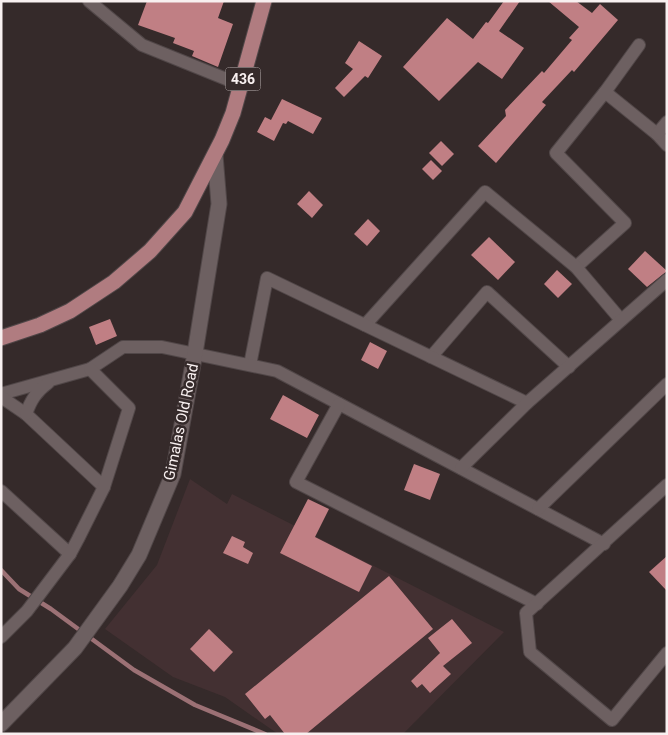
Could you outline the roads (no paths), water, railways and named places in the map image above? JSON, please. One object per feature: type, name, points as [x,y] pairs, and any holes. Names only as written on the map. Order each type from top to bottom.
[{"type":"main road","name":"436","points":[[215,155],[233,113],[264,1]]},
{"type":"main road","points":[[1,338],[40,325],[70,311],[121,276],[150,251],[185,212],[215,155]]},
{"type":"street","points":[[88,1],[142,45],[241,85]]},
{"type":"street","points":[[576,267],[626,223],[556,153],[605,92],[639,45]]},
{"type":"street","points":[[605,92],[657,134],[667,145]]},
{"type":"street","points":[[657,134],[667,122]]},
{"type":"street","name":"Gimalas Old Road","points":[[1,724],[75,648],[120,586],[139,555],[173,474],[195,354],[219,204],[215,155]]},
{"type":"street","points":[[365,325],[485,192],[576,267],[621,320]]},
{"type":"street","points":[[250,365],[267,278],[527,404]]},
{"type":"street","points":[[461,468],[527,404],[667,280]]},
{"type":"street","points":[[431,357],[487,292],[569,367]]},
{"type":"street","points":[[1,396],[90,369],[122,347],[162,347],[277,371],[604,544]]},
{"type":"street","points":[[2,633],[27,611],[70,554],[104,487],[128,408],[90,369]]},
{"type":"street","points":[[26,414],[34,395],[53,379]]},
{"type":"street","points":[[538,509],[667,384]]},
{"type":"street","points":[[1,396],[26,414],[104,487]]},
{"type":"street","points":[[339,404],[296,482],[537,604]]},
{"type":"street","points":[[667,485],[526,614],[530,652],[612,720],[667,652]]},
{"type":"street","points":[[1,491],[70,554]]},
{"type":"waterway","points":[[1,570],[19,589],[51,609],[134,670],[195,705],[265,734]]}]
